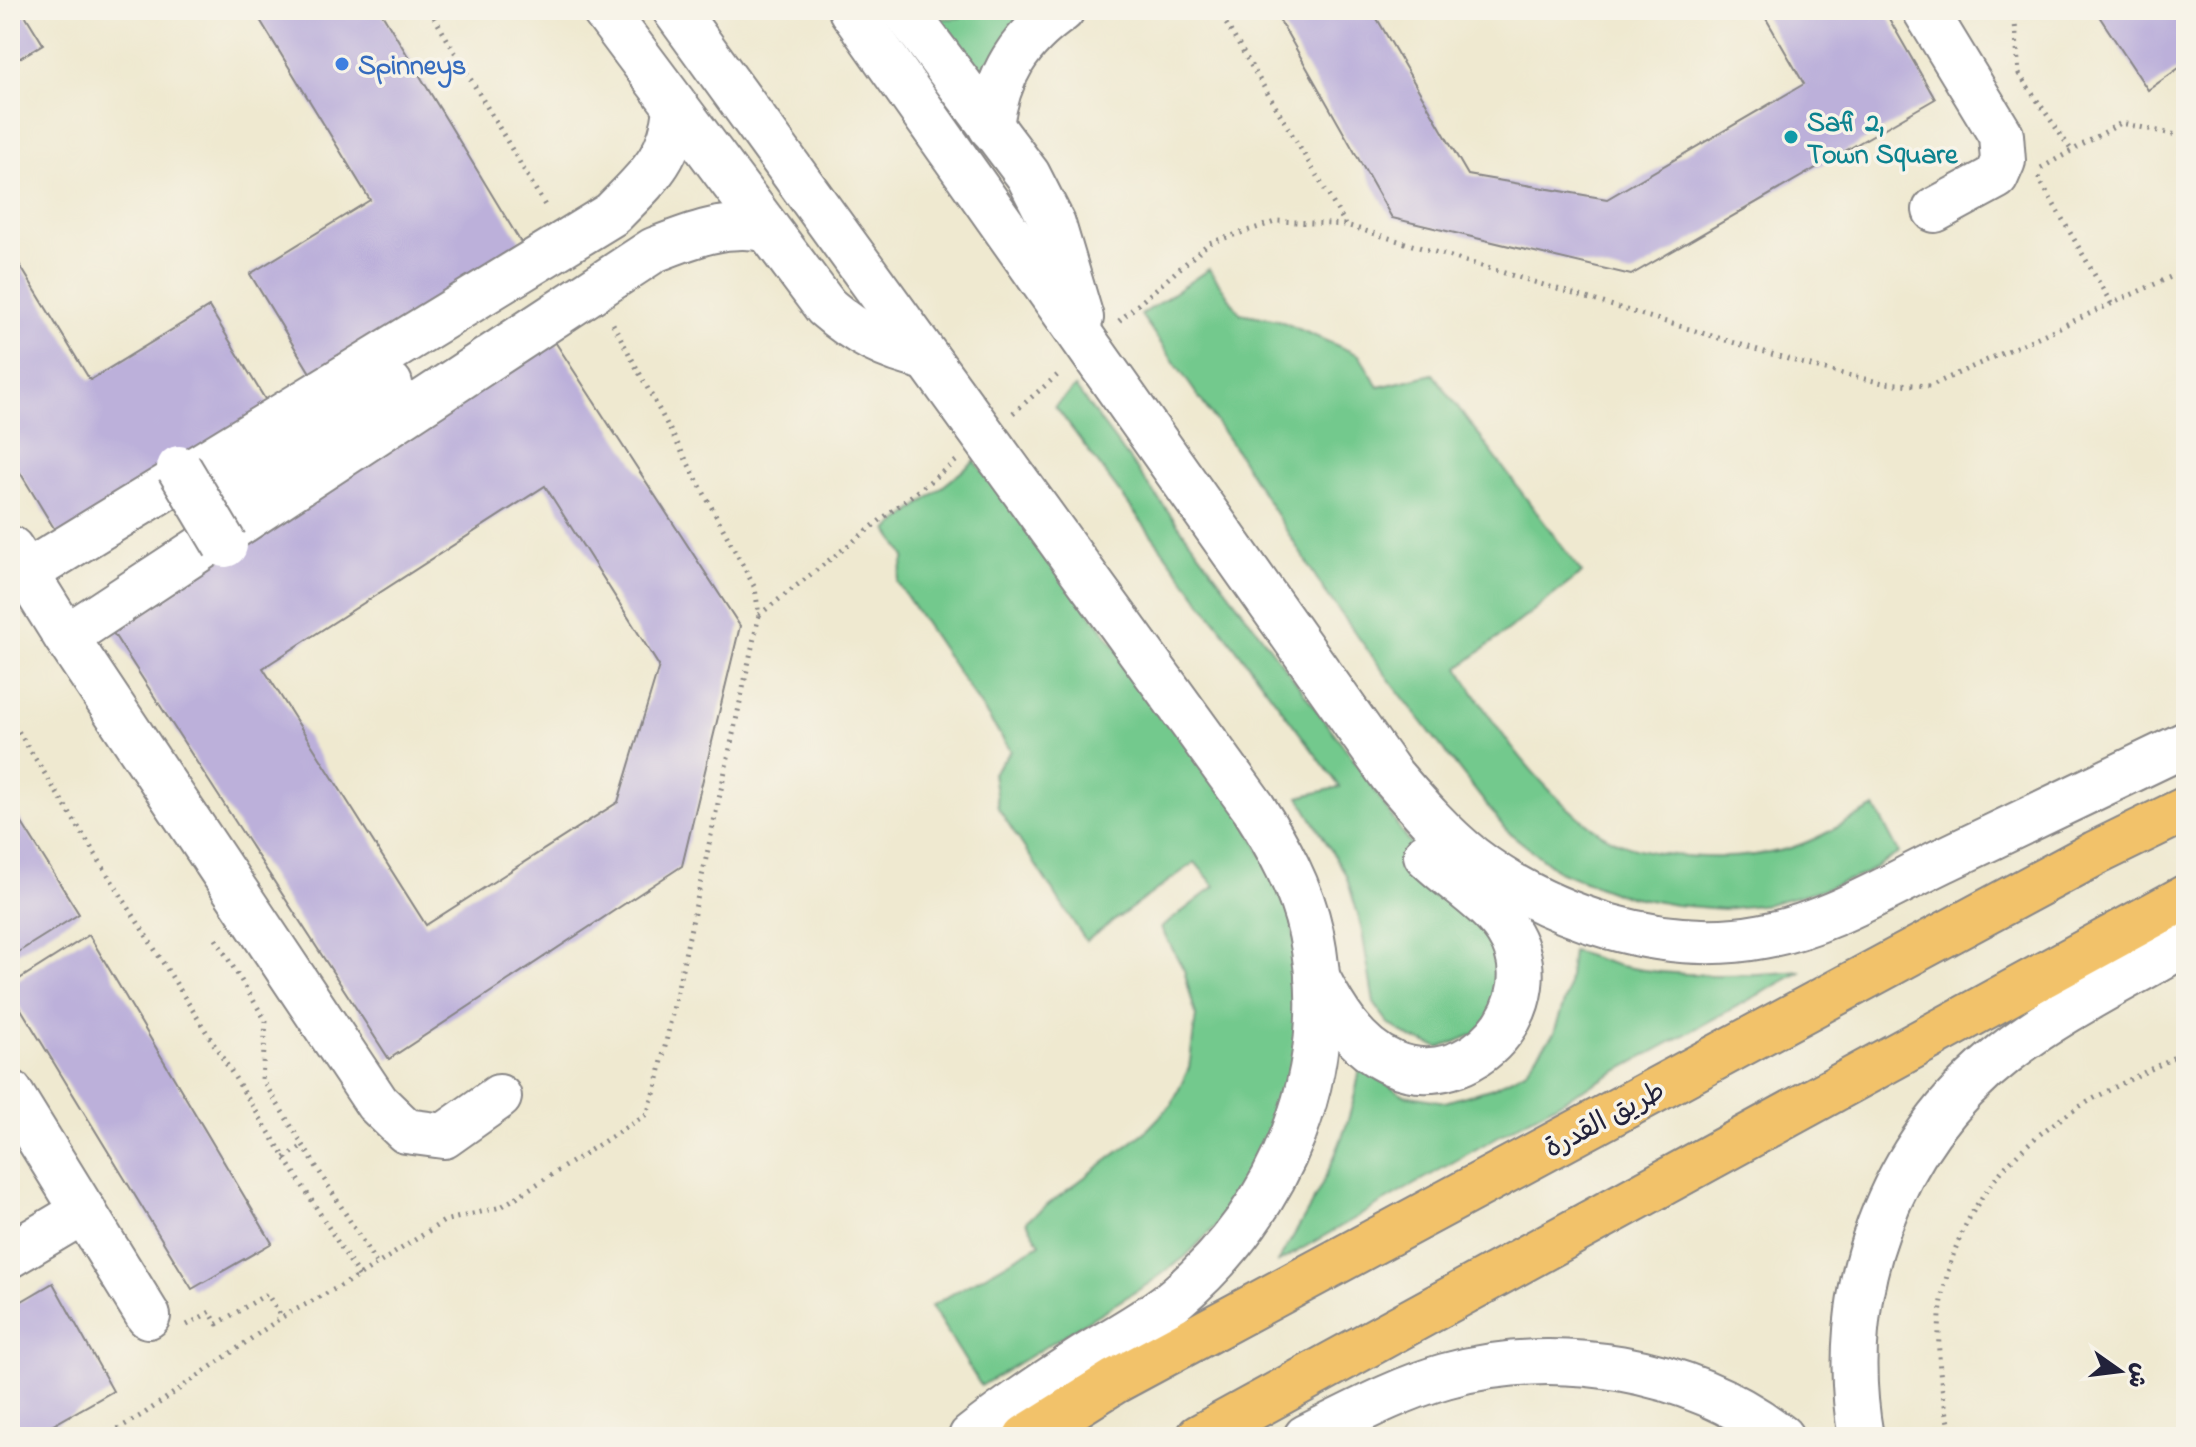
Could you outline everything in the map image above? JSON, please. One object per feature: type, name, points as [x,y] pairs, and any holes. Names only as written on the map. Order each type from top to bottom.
[{"type":"main road","name":"طريق القدرة","points":[[1026,1437],[1115,1381],[2096,853],[2186,809]]},
{"type":"main road","points":[[1199,1437],[2186,897]]},
{"type":"street","points":[[604,10],[810,289],[844,323],[883,346],[926,358]]},
{"type":"street","points":[[675,10],[1278,846],[1310,932],[1317,977],[1316,1045],[1307,1098],[1276,1173],[1233,1241],[1165,1306],[1033,1391],[971,1437]]},
{"type":"street","points":[[851,10],[1386,767],[1440,830],[1510,883],[1589,920],[1675,938],[1718,940],[1762,936],[1802,925],[1883,892],[2186,744]]},
{"type":"street","points":[[904,10],[1028,175],[1053,224],[1089,347]]},
{"type":"street","points":[[991,127],[1000,81],[1011,60],[1024,41],[1062,10]]},
{"type":"street","points":[[1925,10],[2001,135],[2003,161],[1996,177],[1935,210]]},
{"type":"street","points":[[66,637],[449,347],[566,242],[612,214],[659,166],[673,136],[676,109]]},
{"type":"street","points":[[499,1097],[444,1136],[406,1131],[377,1103],[66,637],[18,560],[449,347],[594,289],[654,250],[705,230],[745,226],[765,229]]},
{"type":"street","points":[[202,504],[449,347]]},
{"type":"street","points":[[179,468],[225,545]]},
{"type":"street","points":[[1317,977],[1330,1003],[1357,1037],[1391,1063],[1412,1068],[1433,1069],[1473,1057],[1498,1037],[1515,1011],[1521,991],[1521,970],[1507,930],[1429,858],[1399,825],[1387,797],[1386,767]]},
{"type":"street","points":[[1861,1437],[1854,1374],[1860,1293],[1883,1214],[1921,1142],[1974,1079],[2005,1053],[2099,992],[2186,943]]},
{"type":"street","points":[[10,1092],[148,1316]]},
{"type":"street","points":[[10,1255],[84,1211]]},
{"type":"street","points":[[1306,1437],[1393,1394],[1446,1376],[1501,1365],[1556,1362],[1612,1367],[1667,1379],[1719,1400],[1781,1437]]},
{"type":"path","points":[[430,10],[566,242]]},
{"type":"path","points":[[1218,10],[1346,225]]},
{"type":"path","points":[[2014,10],[2019,74],[2072,151]]},
{"type":"path","points":[[2112,305],[2035,171],[2121,123],[2186,137]]},
{"type":"path","points":[[759,615],[985,438],[1209,243],[1278,221],[1346,225],[1821,369],[1883,383],[1930,386],[2186,270]]},
{"type":"path","points":[[104,1437],[145,1413],[282,1317],[359,1276],[444,1221],[501,1207],[647,1114],[656,1088],[759,615],[755,588],[594,289]]},
{"type":"path","points":[[10,718],[359,1276]]},
{"type":"path","points":[[209,928],[266,1021],[262,1079],[376,1263]]},
{"type":"path","points":[[1953,1437],[1939,1376],[1938,1323],[1955,1246],[1976,1207],[2033,1141],[2068,1114],[2186,1051]]},
{"type":"path","points":[[285,1158],[304,1145]]},
{"type":"path","points":[[148,1316],[162,1339],[210,1312],[217,1324],[267,1294],[282,1317]]},
{"type":"green space","points":[[985,10],[1033,10],[987,88],[932,19],[958,18]]},
{"type":"green space","points":[[1209,269],[1240,313],[1278,320],[1359,355],[1379,387],[1433,374],[1582,573],[1459,668],[1522,759],[1582,819],[1602,834],[1642,850],[1692,856],[1743,856],[1798,845],[1875,807],[1899,853],[1863,875],[1820,890],[1768,904],[1723,909],[1675,905],[1618,894],[1558,871],[1506,830],[1324,590],[1231,443],[1141,315]]},
{"type":"green space","points":[[1075,387],[1358,765],[1407,840],[1509,949],[1492,1027],[1440,1048],[1411,1038],[1389,1024],[1374,1003],[1361,925],[1346,875],[1299,797],[1340,787],[1055,406]]},
{"type":"green space","points":[[975,461],[1243,814],[1292,921],[1301,992],[1299,1045],[1264,1161],[1231,1211],[1185,1257],[1148,1284],[981,1386],[931,1306],[1040,1244],[1026,1221],[1145,1132],[1172,1104],[1189,1068],[1196,1016],[1184,970],[1161,928],[1215,886],[1195,862],[1086,941],[998,808],[993,773],[1011,751],[897,582],[905,557],[888,530]]},
{"type":"green space","points":[[1572,951],[1620,966],[1665,973],[1733,975],[1802,971],[1525,1121],[1277,1263],[1329,1169],[1348,1119],[1360,1067],[1404,1095],[1445,1102],[1493,1088],[1525,1071],[1554,1033],[1567,993]]},
{"type":"building","points":[[10,10],[22,10],[43,44],[10,64]]},
{"type":"building","points":[[254,10],[380,10],[523,246],[312,376],[250,274],[370,200]]},
{"type":"building","name":"Safi 2, Town Square","points":[[1274,10],[1372,10],[1468,175],[1607,199],[1804,84],[1761,10],[1884,10],[1935,99],[1631,275],[1392,218]]},
{"type":"building","points":[[2095,10],[2186,10],[2186,63],[2148,90]]},
{"type":"building","points":[[10,249],[90,380],[209,307],[271,409],[60,538],[10,456]]},
{"type":"building","points":[[548,331],[740,626],[682,866],[389,1059],[106,622]],"holes":[[[545,486],[659,666],[618,802],[426,925],[263,668]]]},
{"type":"building","points":[[10,804],[79,914],[10,957]]},
{"type":"building","points":[[89,935],[272,1243],[192,1289],[10,991],[10,985]]},
{"type":"building","points":[[53,1283],[113,1391],[32,1437],[10,1437],[10,1308]]},
{"type":"place","name":"Spinneys","points":[[342,64]]},
{"type":"place","name":"Safi 2, Town Square","points":[[1791,137]]}]
